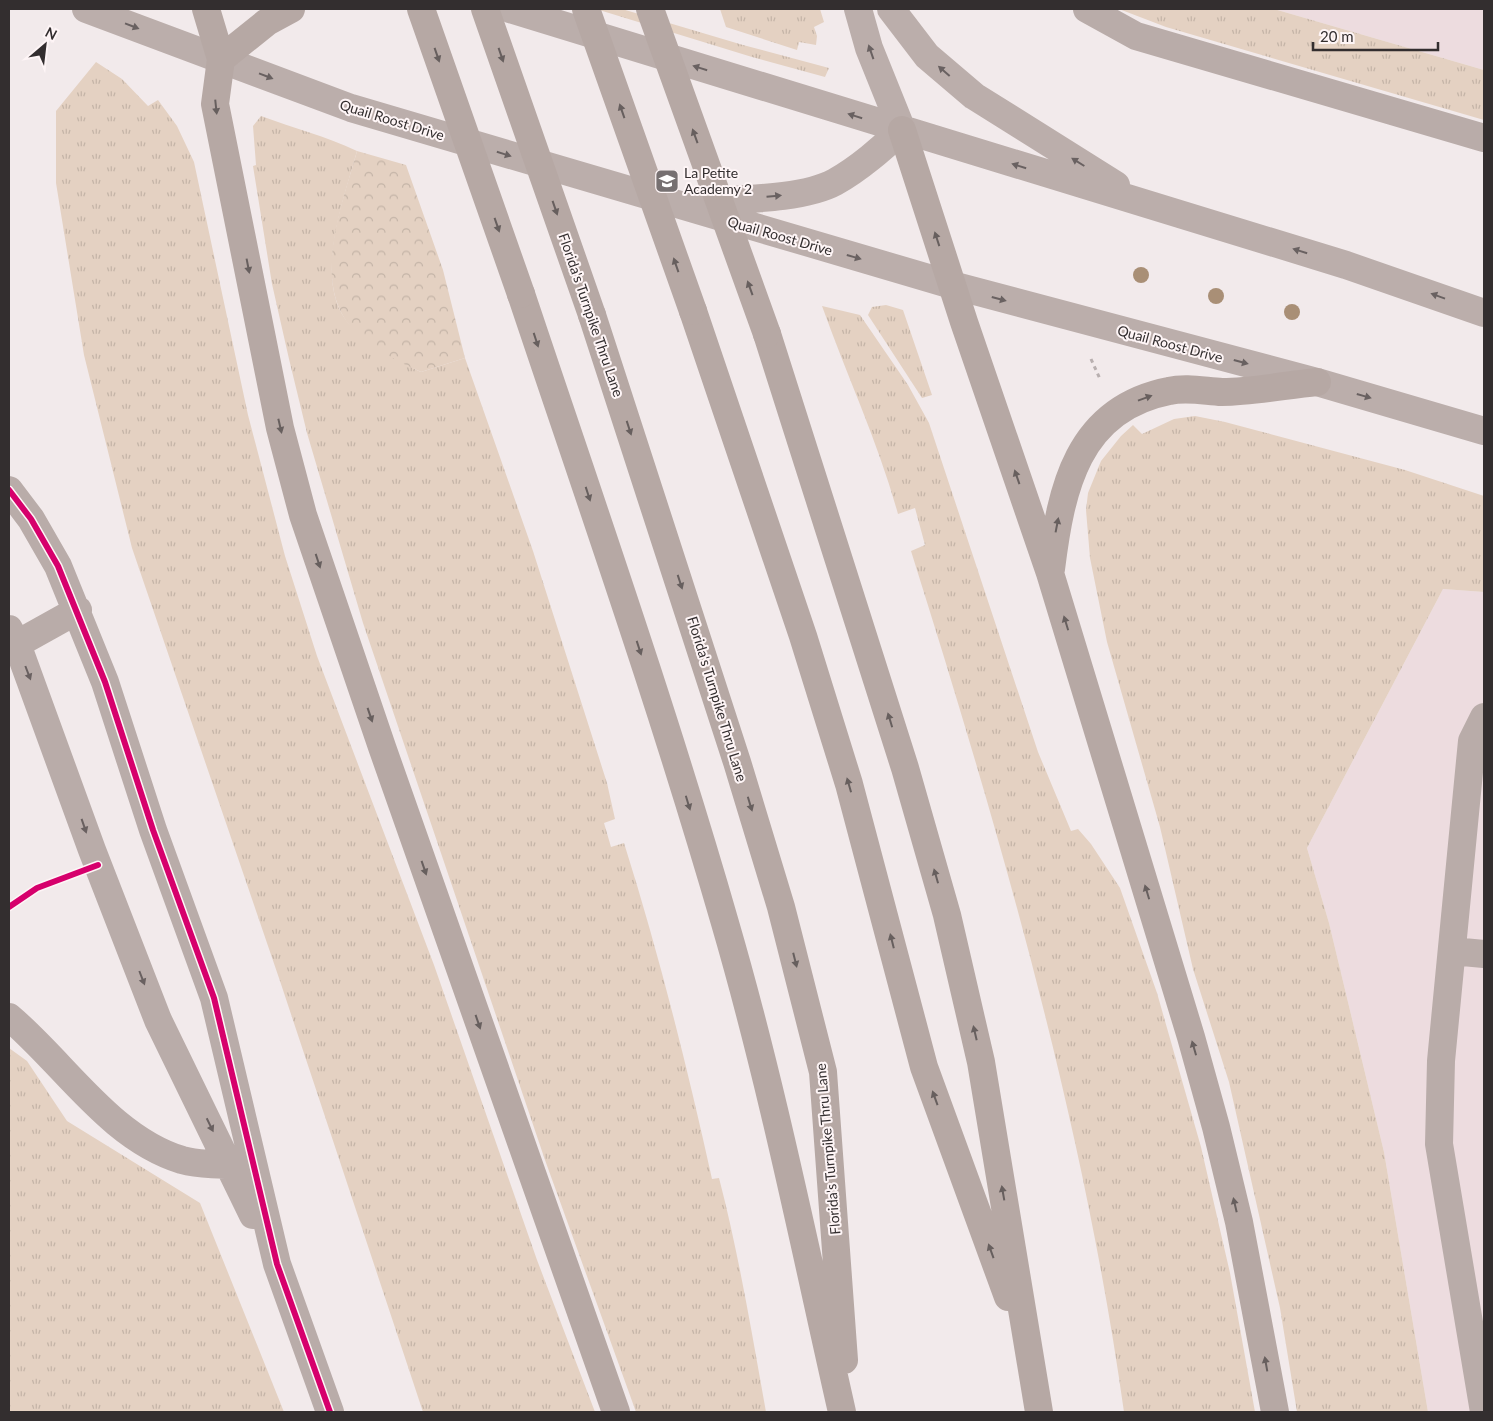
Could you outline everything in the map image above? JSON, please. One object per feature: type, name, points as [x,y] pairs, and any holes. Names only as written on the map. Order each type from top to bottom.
[{"type":"highway","points":[[206,9],[221,59],[215,104],[280,428],[303,514],[388,766],[616,1412]]},
{"type":"highway","points":[[221,59],[267,22],[291,9]]},
{"type":"highway","points":[[421,9],[521,294],[632,626],[726,924],[767,1083],[842,1412]]},
{"type":"highway","name":"Florida's Turnpike Thru Lane","points":[[485,9],[592,315],[737,762],[781,908],[824,1072],[848,1412]]},
{"type":"highway","points":[[586,9],[693,311],[803,636],[849,784],[924,1067],[1032,1362]]},
{"type":"highway","points":[[650,9],[767,334],[902,758],[947,915],[981,1062],[1039,1412]]},
{"type":"highway","points":[[902,130],[952,286],[1050,573],[1216,1127],[1242,1240],[1275,1412]]},
{"type":"highway","points":[[1050,573],[1063,496],[1073,468],[1085,446],[1102,425],[1125,406],[1170,390],[1223,392],[1317,382]]},
{"type":"main road","name":"Quail Roost Drive","points":[[86,9],[351,108],[952,286],[1317,382],[1484,431]]},
{"type":"main road","points":[[510,9],[1346,265],[1484,313]]},
{"type":"main road","points":[[858,9],[869,48],[902,130]]},
{"type":"main road","points":[[891,9],[927,56],[974,96],[1150,205]]},
{"type":"main road","points":[[673,204],[795,194],[834,183],[864,163],[902,130]]},
{"type":"street","points":[[1087,9],[1136,36],[1484,138]]},
{"type":"street","points":[[9,490],[31,519],[58,566],[78,610],[106,682],[152,830],[214,998],[241,1165]]},
{"type":"street","points":[[78,610],[13,636],[92,850],[158,1020],[241,1165],[330,1412]]},
{"type":"street","points":[[1484,717],[1472,741],[1441,1061],[1440,1144],[1482,1385],[1484,1412]]},
{"type":"street","points":[[1452,951],[1484,954]]},
{"type":"street","points":[[9,1017],[36,1041],[98,1107],[152,1146],[183,1160],[241,1165]]},
{"type":"shaded area","points":[[1274,9],[1484,9],[1484,70]]},
{"type":"shaded area","points":[[1443,589],[1484,592],[1484,1412],[1428,1412],[1384,1152],[1329,923],[1307,848]]},
{"type":"green space","points":[[596,9],[622,9],[829,68],[825,77],[752,57]]},
{"type":"green space","points":[[720,9],[820,9],[824,22],[814,27],[817,36],[816,45],[799,42],[797,50],[726,27]]},
{"type":"green space","points":[[1119,9],[1274,9],[1484,70],[1484,120],[1166,27]]},
{"type":"green space","points":[[96,62],[122,79],[148,106],[158,100],[177,126],[194,162],[248,415],[285,556],[317,656],[434,965],[537,1260],[595,1412],[423,1412],[281,984],[132,548],[84,355],[56,183],[56,111]]},
{"type":"green space","points":[[261,116],[321,136],[357,151],[339,217],[332,265],[333,288],[339,309],[351,326],[374,345],[421,372],[465,358],[533,551],[607,783],[615,819],[604,823],[611,847],[624,843],[661,968],[712,1179],[719,1178],[733,1236],[766,1412],[636,1412],[545,1160],[363,623],[307,433],[272,284],[253,166],[256,165],[253,126]]},
{"type":"green space","points":[[357,151],[406,165],[443,270],[465,358],[421,372],[393,358],[366,341],[351,327],[339,308],[333,287],[334,241],[338,217]]},
{"type":"green space","points":[[886,305],[903,310],[932,395],[922,398],[868,315],[872,307]]},
{"type":"green space","points":[[822,306],[860,315],[908,385],[929,423],[1038,752],[1071,831],[1078,829],[1091,844],[1120,888],[1157,993],[1201,1147],[1230,1273],[1255,1412],[1124,1412],[1107,1302],[1086,1194],[1036,978],[976,764],[911,551],[925,545],[915,508],[898,514],[872,435]]},
{"type":"green space","points":[[1195,416],[1225,422],[1405,470],[1484,496],[1484,592],[1443,589],[1307,848],[1329,923],[1384,1152],[1428,1412],[1297,1412],[1280,1308],[1229,1082],[1193,969],[1160,827],[1107,642],[1090,558],[1086,510],[1088,493],[1101,461],[1121,436],[1133,425],[1142,434],[1174,419]]},
{"type":"green space","points":[[9,1048],[27,1061],[67,1121],[200,1203],[284,1412],[9,1412]]},
{"type":"cycle path","points":[[9,490],[31,519],[58,566],[105,682],[153,830],[214,998],[277,1264],[330,1412]]},
{"type":"cycle path","points":[[9,907],[37,888],[98,865]]},
{"type":"place","name":"La Petite Academy 2","points":[[667,181]]}]
